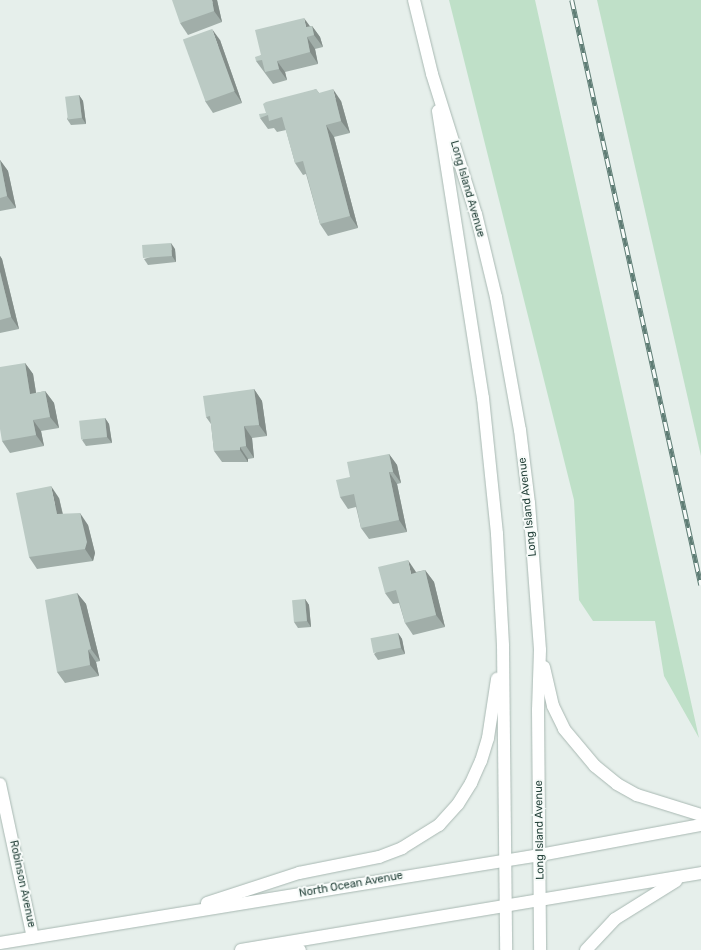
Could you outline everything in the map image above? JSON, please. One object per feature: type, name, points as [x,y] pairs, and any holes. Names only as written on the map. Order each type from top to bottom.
[{"type":"main road","name":"Long Island Avenue","points":[[414,0],[432,74],[476,214],[509,365],[529,503],[540,650],[538,710],[540,950]]},
{"type":"main road","name":"Long Island Avenue","points":[[432,74],[453,220],[483,398],[497,534],[503,646],[506,950]]},
{"type":"main road","points":[[168,916],[299,873],[379,857],[402,848],[439,825],[458,804],[471,783],[481,761],[488,738],[503,646]]},
{"type":"main road","points":[[540,650],[553,706],[564,729],[595,766],[638,795],[701,815]]},
{"type":"main road","name":"Robinson Avenue","points":[[0,784],[33,938]]},
{"type":"main road","name":"North Ocean Avenue","points":[[0,943],[540,855],[701,825]]},
{"type":"main road","points":[[241,950],[701,873]]},
{"type":"main road","points":[[586,950],[615,919],[637,903],[684,876]]},
{"type":"main road","points":[[267,946],[300,950]]},
{"type":"green space","points":[[449,0],[535,0],[699,738],[664,676],[655,621],[593,621],[579,600],[574,500]]},
{"type":"green space","points":[[597,0],[701,0],[701,456]]},
{"type":"building","points":[[172,0],[212,0],[214,11],[180,23]]},
{"type":"building","points":[[304,18],[306,27],[312,26],[314,35],[307,37],[310,52],[277,61],[279,69],[265,72],[262,60],[256,61],[255,57],[261,55],[255,30]]},
{"type":"building","points":[[212,29],[235,91],[205,102],[183,40]]},
{"type":"building","points":[[316,89],[319,93],[333,89],[341,121],[326,125],[350,216],[320,224],[303,161],[295,163],[282,117],[269,121],[268,115],[260,118],[259,114],[266,113],[263,104],[266,102]]},
{"type":"building","points":[[79,95],[82,118],[68,120],[65,97]]},
{"type":"building","points":[[0,160],[7,196],[0,198]]},
{"type":"building","points":[[171,243],[172,256],[143,258],[142,245]]},
{"type":"building","points":[[0,272],[11,317],[0,320]]},
{"type":"building","points":[[25,363],[30,394],[45,391],[50,417],[33,420],[36,435],[2,441],[0,429],[0,367]]},
{"type":"building","points":[[254,389],[259,425],[244,426],[246,446],[240,447],[240,450],[214,451],[210,416],[206,417],[203,396]]},
{"type":"building","points":[[105,418],[107,437],[81,440],[79,421]]},
{"type":"building","points":[[389,454],[393,472],[389,472],[399,520],[361,528],[354,494],[340,497],[336,480],[350,477],[347,462]]},
{"type":"building","points":[[51,486],[57,514],[80,513],[87,542],[85,549],[29,557],[16,493]]},
{"type":"building","points":[[408,560],[411,574],[425,570],[436,615],[405,623],[396,590],[385,593],[378,567]]},
{"type":"building","points":[[77,593],[91,649],[88,650],[90,665],[57,672],[45,600]]},
{"type":"building","points":[[305,599],[307,621],[294,622],[292,600]]},
{"type":"building","points":[[398,633],[401,648],[373,653],[371,638]]},
{"type":"railway","points":[[572,0],[701,585]]}]
